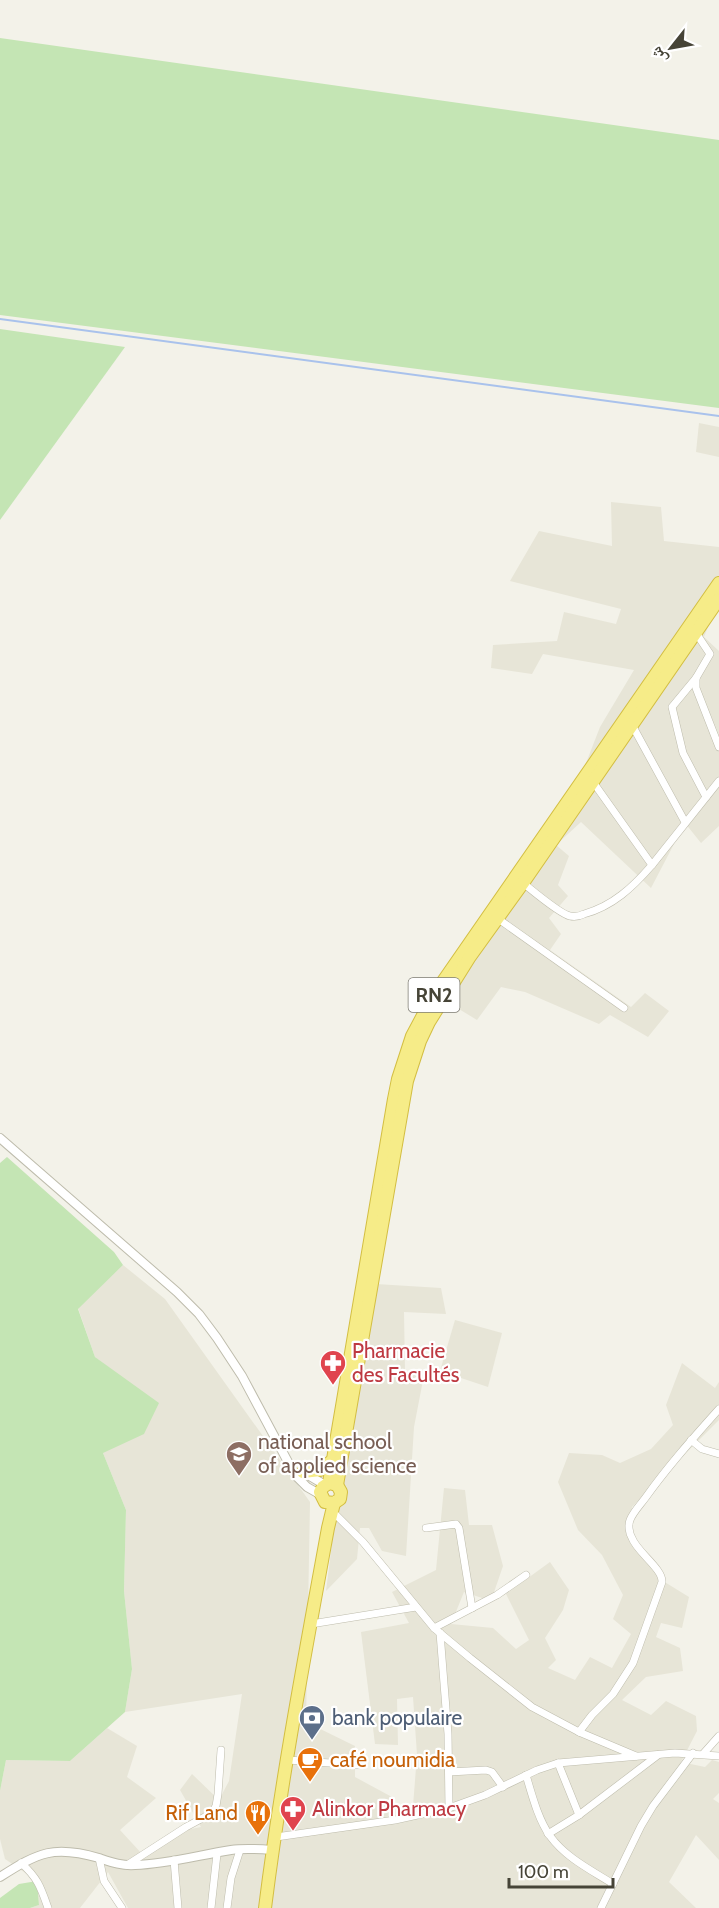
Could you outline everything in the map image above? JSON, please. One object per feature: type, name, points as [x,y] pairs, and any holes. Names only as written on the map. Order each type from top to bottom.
[{"type":"highway","name":"RN2","points":[[265,1908],[272,1850],[328,1528],[333,1460],[396,1089],[412,1036],[441,984],[719,583]]},
{"type":"highway","name":"RN2","points":[[329,1495],[406,1081],[420,1041],[429,1022],[469,958],[524,884],[696,633],[715,612],[719,599]]},
{"type":"highway","points":[[303,1472],[320,1470],[333,1460]]},
{"type":"street","points":[[696,633],[710,654],[696,678],[672,707],[683,753],[706,797]]},
{"type":"street","points":[[696,678],[696,687],[719,747]]},
{"type":"street","points":[[632,725],[685,822]]},
{"type":"street","points":[[524,884],[565,914],[576,916],[600,910],[637,882],[719,781]]},
{"type":"street","points":[[593,782],[652,865]]},
{"type":"street","points":[[497,918],[624,1008]]},
{"type":"street","points":[[0,1138],[193,1308],[217,1338],[242,1376],[300,1482],[329,1495]]},
{"type":"street","points":[[579,1732],[592,1714],[612,1694],[633,1663],[662,1582],[659,1571],[633,1542],[630,1519],[656,1482],[719,1409]]},
{"type":"street","points":[[691,1440],[702,1449],[719,1454]]},
{"type":"street","points":[[290,1465],[303,1472],[329,1495],[356,1534],[437,1630],[532,1707],[579,1732],[638,1757]]},
{"type":"street","points":[[426,1528],[456,1524],[459,1528],[472,1608]]},
{"type":"street","points":[[437,1630],[472,1608],[497,1596],[526,1575]]},
{"type":"street","points":[[311,1624],[416,1607]]},
{"type":"street","points":[[437,1630],[449,1772],[449,1808]]},
{"type":"street","points":[[703,1754],[719,1736]]},
{"type":"street","points":[[127,1865],[212,1813],[217,1800],[221,1750]]},
{"type":"street","points":[[602,1908],[641,1826],[653,1806],[693,1753]]},
{"type":"street","points":[[276,1837],[395,1820],[449,1808],[558,1763],[660,1754],[693,1753],[719,1756]]},
{"type":"street","points":[[548,1834],[579,1815],[660,1754]]},
{"type":"street","points":[[288,1760],[358,1765]]},
{"type":"street","points":[[558,1763],[579,1815]]},
{"type":"street","points":[[449,1772],[486,1770],[492,1772],[503,1787]]},
{"type":"street","points":[[526,1775],[548,1834],[572,1858],[613,1884]]},
{"type":"street","points":[[0,1877],[21,1863],[37,1856],[65,1851],[127,1865],[240,1850],[272,1850]]},
{"type":"street","points":[[227,1908],[231,1878],[240,1850]]},
{"type":"street","points":[[211,1908],[216,1854]]},
{"type":"street","points":[[99,1858],[104,1881],[122,1908]]},
{"type":"street","points":[[174,1860],[177,1908]]},
{"type":"street","points":[[21,1863],[39,1882],[48,1908]]},
{"type":"shaded area","points":[[699,423],[719,427],[719,457],[696,452]]},
{"type":"shaded area","points":[[611,502],[661,507],[664,541],[719,547],[719,599],[704,637],[719,651],[719,826],[701,843],[685,823],[651,888],[581,822],[556,845],[569,856],[558,885],[568,896],[549,918],[561,934],[550,950],[631,1007],[645,993],[669,1011],[648,1037],[610,1015],[599,1024],[525,992],[501,987],[477,1020],[449,1003],[445,987],[565,817],[600,727],[634,670],[543,654],[532,674],[491,668],[493,645],[557,641],[564,612],[616,624],[621,609],[510,581],[539,531],[612,546]]},
{"type":"shaded area","points":[[123,1265],[165,1299],[310,1502],[306,1722],[355,1746],[355,1777],[392,1797],[391,1808],[413,1806],[417,1755],[413,1697],[397,1699],[398,1745],[375,1744],[361,1632],[409,1623],[392,1592],[436,1570],[444,1488],[465,1490],[469,1525],[492,1525],[503,1566],[491,1601],[464,1592],[451,1624],[493,1628],[516,1649],[529,1640],[506,1594],[550,1562],[569,1590],[563,1610],[545,1638],[556,1660],[548,1668],[575,1680],[590,1657],[612,1668],[631,1634],[613,1619],[623,1595],[602,1555],[578,1530],[558,1482],[569,1453],[602,1455],[620,1463],[651,1449],[673,1425],[666,1405],[682,1363],[715,1388],[719,1382],[719,1420],[632,1507],[629,1537],[663,1581],[689,1597],[682,1628],[661,1623],[656,1637],[680,1648],[683,1671],[646,1677],[622,1700],[651,1715],[666,1701],[696,1716],[697,1731],[681,1762],[705,1767],[712,1760],[719,1762],[719,1793],[713,1799],[719,1803],[719,1860],[696,1835],[669,1882],[696,1908],[128,1908],[108,1872],[80,1908],[30,1908],[39,1905],[37,1881],[5,1859],[0,1839],[0,1791],[6,1760],[70,1761],[107,1728],[137,1746],[127,1777],[156,1798],[120,1830],[143,1855],[176,1832],[201,1827],[180,1790],[192,1774],[219,1800],[229,1781],[242,1694],[125,1712],[132,1669],[124,1591],[126,1510],[103,1453],[120,1376],[95,1357],[78,1308]]},
{"type":"shaded area","points":[[376,1284],[441,1288],[446,1314],[404,1312],[405,1371],[424,1375],[414,1427],[406,1556],[382,1551],[369,1528],[360,1528],[357,1559],[326,1591],[336,1511]]},
{"type":"shaded area","points":[[455,1320],[502,1333],[488,1387],[440,1371]]},
{"type":"green space","points":[[0,38],[719,140],[719,408],[0,315]]},
{"type":"green space","points":[[0,329],[125,347],[0,520]]},
{"type":"green space","points":[[7,1157],[114,1252],[123,1265],[78,1309],[95,1357],[159,1403],[144,1434],[103,1453],[126,1510],[124,1591],[132,1669],[125,1712],[70,1761],[6,1760],[0,1791],[0,1163]]},
{"type":"green space","points":[[37,1881],[39,1905],[30,1908],[0,1908],[0,1898],[19,1884]]},
{"type":"waterway","points":[[0,319],[719,416]]},
{"type":"place","name":"Pharmacie des Facultés","points":[[333,1386]]},
{"type":"place","name":"national school of applied science","points":[[239,1477]]},
{"type":"place","name":"bank populaire","points":[[312,1741]]},
{"type":"place","name":"café noumidia","points":[[310,1783]]},
{"type":"place","name":"Alinkor Pharmacy","points":[[293,1832]]},
{"type":"place","name":"Rif Land","points":[[258,1836]]}]
